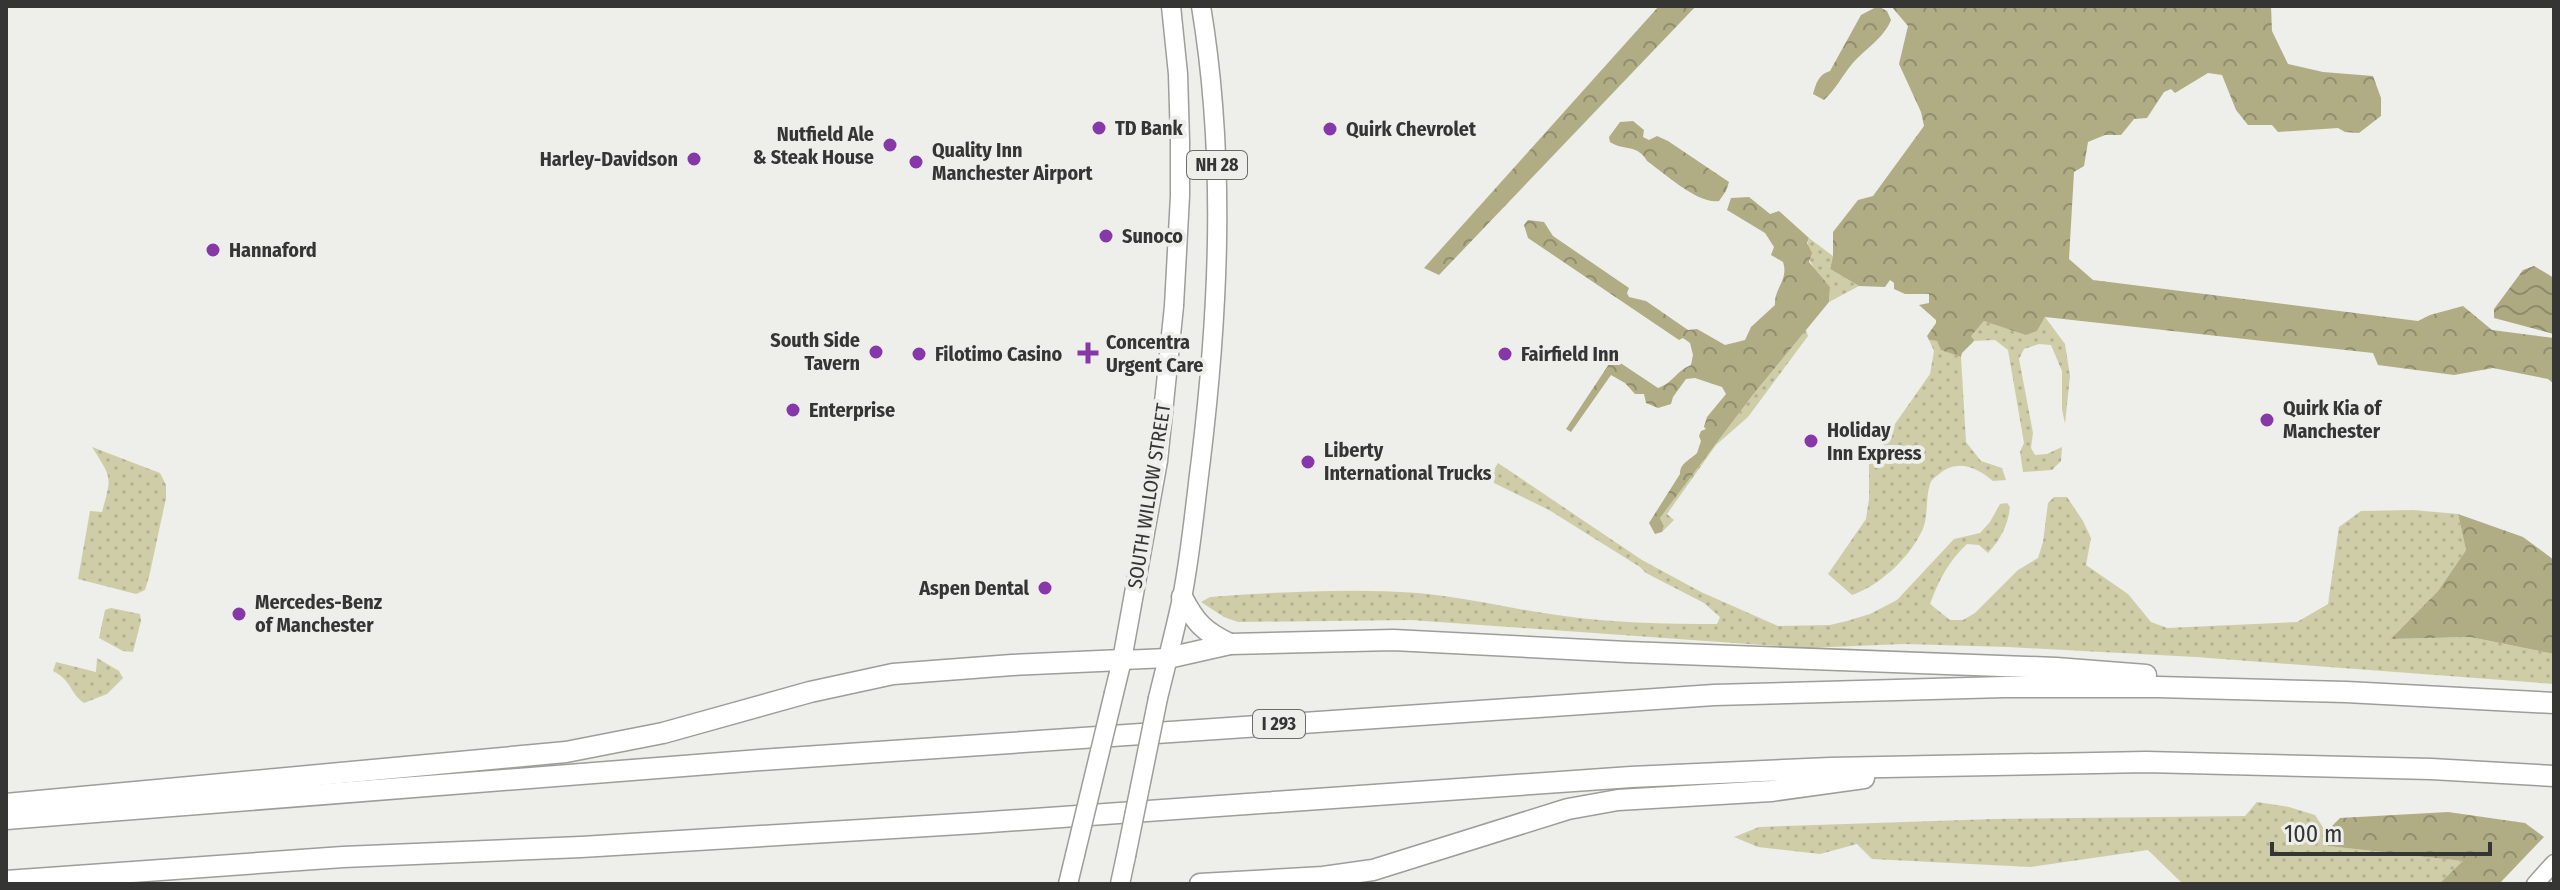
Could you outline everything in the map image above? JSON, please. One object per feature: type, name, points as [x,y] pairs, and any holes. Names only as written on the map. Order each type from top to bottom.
[{"type":"highway","points":[[1182,597],[1192,617],[1204,629],[1230,644]]},
{"type":"highway","points":[[1168,658],[1230,644],[1393,640],[2056,668],[2346,692]]},
{"type":"highway","points":[[6,804],[566,752],[663,733],[810,692],[882,676],[1122,660]]},
{"type":"highway","name":"I 293","points":[[6,819],[760,760],[1699,696],[2004,687],[2346,692],[2554,703]]},
{"type":"highway","points":[[6,881],[343,857],[581,847],[976,823],[1631,777],[1958,764],[2146,762],[2294,764],[2554,776]]},
{"type":"highway","points":[[1200,884],[1323,877],[1373,870],[1568,809],[1618,800],[1771,791],[1958,764]]},
{"type":"main road","name":"SOUTH WILLOW STREET","points":[[1068,884],[1122,660],[1158,461],[1174,306],[1180,196],[1178,74],[1171,6]]},
{"type":"main road","name":"NH 28","points":[[1120,884],[1182,597],[1205,421],[1215,312],[1216,141],[1201,6]]},
{"type":"main road","points":[[1122,660],[1168,658]]},
{"type":"street","points":[[2535,884],[2554,863]]},
{"type":"shaded area","points":[[1809,238],[1833,256],[1830,269],[1859,286],[1829,302],[1830,287],[1809,259]]},
{"type":"shaded area","points":[[2045,317],[2065,344],[2070,376],[2065,424],[2062,371],[2051,345],[2039,344],[2024,349],[2019,359],[2033,433],[2031,448],[2035,455],[2047,454],[2062,447],[2061,461],[2052,470],[2023,472],[2020,452],[2024,443],[2008,350],[1995,340],[1974,341],[1970,336],[1984,321],[2037,331]]},
{"type":"shaded area","points":[[1806,330],[1808,336],[1748,417],[1716,445],[1667,514],[1674,520],[1662,532],[1664,526],[1660,518],[1752,396]]},
{"type":"shaded area","points":[[1929,340],[1937,341],[1942,350],[1961,357],[1966,442],[1981,461],[2002,468],[2006,480],[1993,481],[1966,466],[1952,467],[1934,478],[1930,483],[1923,527],[1908,553],[1882,578],[1852,595],[1828,574],[1866,519],[1869,461],[1930,374],[1934,351]]},
{"type":"shaded area","points":[[92,447],[160,473],[166,485],[149,577],[145,590],[136,594],[78,579],[90,511],[102,512],[109,484],[107,472]]},
{"type":"shaded area","points":[[1498,463],[1642,560],[1701,592],[1778,626],[1830,625],[1870,614],[1897,600],[1954,539],[1980,533],[2000,504],[2007,503],[2010,507],[2006,526],[1997,542],[1988,553],[1979,545],[1967,544],[1949,565],[1937,587],[1930,604],[1950,620],[1963,620],[1975,613],[2018,570],[2038,558],[2048,503],[2054,497],[2067,497],[2091,538],[2086,565],[2128,594],[2151,622],[2167,628],[2297,622],[2328,604],[2339,527],[2361,511],[2413,510],[2458,514],[2466,550],[2438,591],[2392,639],[2470,637],[2554,654],[2554,684],[2196,657],[2008,647],[1904,644],[1806,648],[1411,620],[1238,622],[1201,602],[1210,597],[1262,594],[1392,592],[1436,595],[1597,620],[1717,624],[1720,617],[1704,603],[1646,573],[1549,510],[1494,483],[1492,473]]},
{"type":"shaded area","points":[[111,608],[140,614],[133,652],[123,651],[99,638],[105,610]]},
{"type":"shaded area","points":[[97,658],[119,671],[123,678],[107,694],[84,703],[53,671],[56,662],[96,672]]},
{"type":"shaded area","points":[[2257,802],[2315,815],[2326,832],[2329,846],[2465,861],[2439,884],[2183,884],[2148,850],[2031,867],[1872,859],[1857,844],[1820,854],[1758,847],[1734,837],[1759,827],[1994,819],[2245,816]]},
{"type":"green space","points":[[1659,6],[1696,6],[1439,275],[1424,268]]},
{"type":"green space","points":[[1878,6],[1887,11],[1891,20],[1884,32],[1852,64],[1824,100],[1813,94],[1818,80],[1830,71],[1861,15]]},
{"type":"green space","points":[[1891,6],[2271,6],[2272,31],[2288,64],[2323,72],[2373,76],[2381,98],[2381,116],[2359,133],[2338,128],[2278,132],[2272,125],[2248,125],[2236,110],[2222,75],[2208,73],[2175,93],[2171,89],[2164,92],[2147,118],[2134,119],[2121,135],[2105,135],[2088,142],[2084,166],[2074,172],[2069,259],[2093,280],[2418,321],[2463,306],[2492,330],[2554,338],[2554,384],[2548,379],[2493,368],[2454,375],[2378,365],[2373,353],[2045,317],[2037,331],[2026,335],[1984,321],[1971,336],[1974,341],[1961,357],[1941,350],[1937,341],[1929,340],[1927,336],[1936,320],[1919,305],[1929,303],[1929,294],[1905,294],[1894,289],[1894,283],[1890,280],[1885,287],[1859,286],[1830,269],[1833,232],[1858,200],[1873,196],[1924,126],[1921,112],[1899,64],[1908,26]]},
{"type":"green space","points":[[1633,121],[1644,130],[1643,137],[1649,140],[1657,136],[1668,141],[1729,182],[1719,201],[1692,193],[1639,152],[1610,142],[1609,137],[1620,122]]},
{"type":"green space","points":[[1749,197],[1770,214],[1779,211],[1809,238],[1807,243],[1812,253],[1809,262],[1830,287],[1829,302],[1752,396],[1660,518],[1664,526],[1662,532],[1655,534],[1649,523],[1682,467],[1697,453],[1701,441],[1699,436],[1706,429],[1707,417],[1726,394],[1722,387],[1695,378],[1686,379],[1671,404],[1658,408],[1646,403],[1644,394],[1635,394],[1625,383],[1611,375],[1571,432],[1566,429],[1613,358],[1658,388],[1691,365],[1693,355],[1690,343],[1683,338],[1679,340],[1528,238],[1524,225],[1528,220],[1544,222],[1553,236],[1629,288],[1629,297],[1646,301],[1688,330],[1697,329],[1725,345],[1745,340],[1751,327],[1775,305],[1784,274],[1783,262],[1771,255],[1774,247],[1765,233],[1727,210],[1731,198]]},
{"type":"green space","points":[[2458,514],[2523,537],[2554,560],[2554,654],[2470,637],[2391,639],[2438,591],[2466,550]]},
{"type":"green space","points":[[2448,812],[2525,823],[2544,837],[2499,884],[2439,884],[2463,861],[2328,846],[2326,832],[2340,818]]},
{"type":"water","points":[[2534,266],[2554,278],[2554,334],[2494,318],[2494,309],[2523,270]]},
{"type":"place","name":"TD Bank","points":[[1099,128]]},
{"type":"place","name":"Quirk Chevrolet","points":[[1330,129]]},
{"type":"place","name":"Nutfield Ale & Steak House","points":[[890,145]]},
{"type":"place","name":"Harley-Davidson","points":[[694,159]]},
{"type":"place","name":"Quality Inn Manchester Airport","points":[[916,162]]},
{"type":"place","name":"Sunoco","points":[[1106,236]]},
{"type":"place","name":"Hannaford","points":[[213,250]]},
{"type":"place","name":"South Side Tavern","points":[[876,352]]},
{"type":"place","name":"Concentra Urgent Care","points":[[1088,353]]},
{"type":"place","name":"Filotimo Casino","points":[[919,354]]},
{"type":"place","name":"Fairfield Inn","points":[[1505,354]]},
{"type":"place","name":"Enterprise","points":[[793,410]]},
{"type":"place","name":"Quirk Kia of Manchester","points":[[2267,420]]},
{"type":"place","name":"Holiday Inn Express","points":[[1811,441]]},
{"type":"place","name":"Liberty International Trucks","points":[[1308,462]]},
{"type":"place","name":"Aspen Dental","points":[[1045,588]]},
{"type":"place","name":"Mercedes-Benz of Manchester","points":[[239,614]]}]
